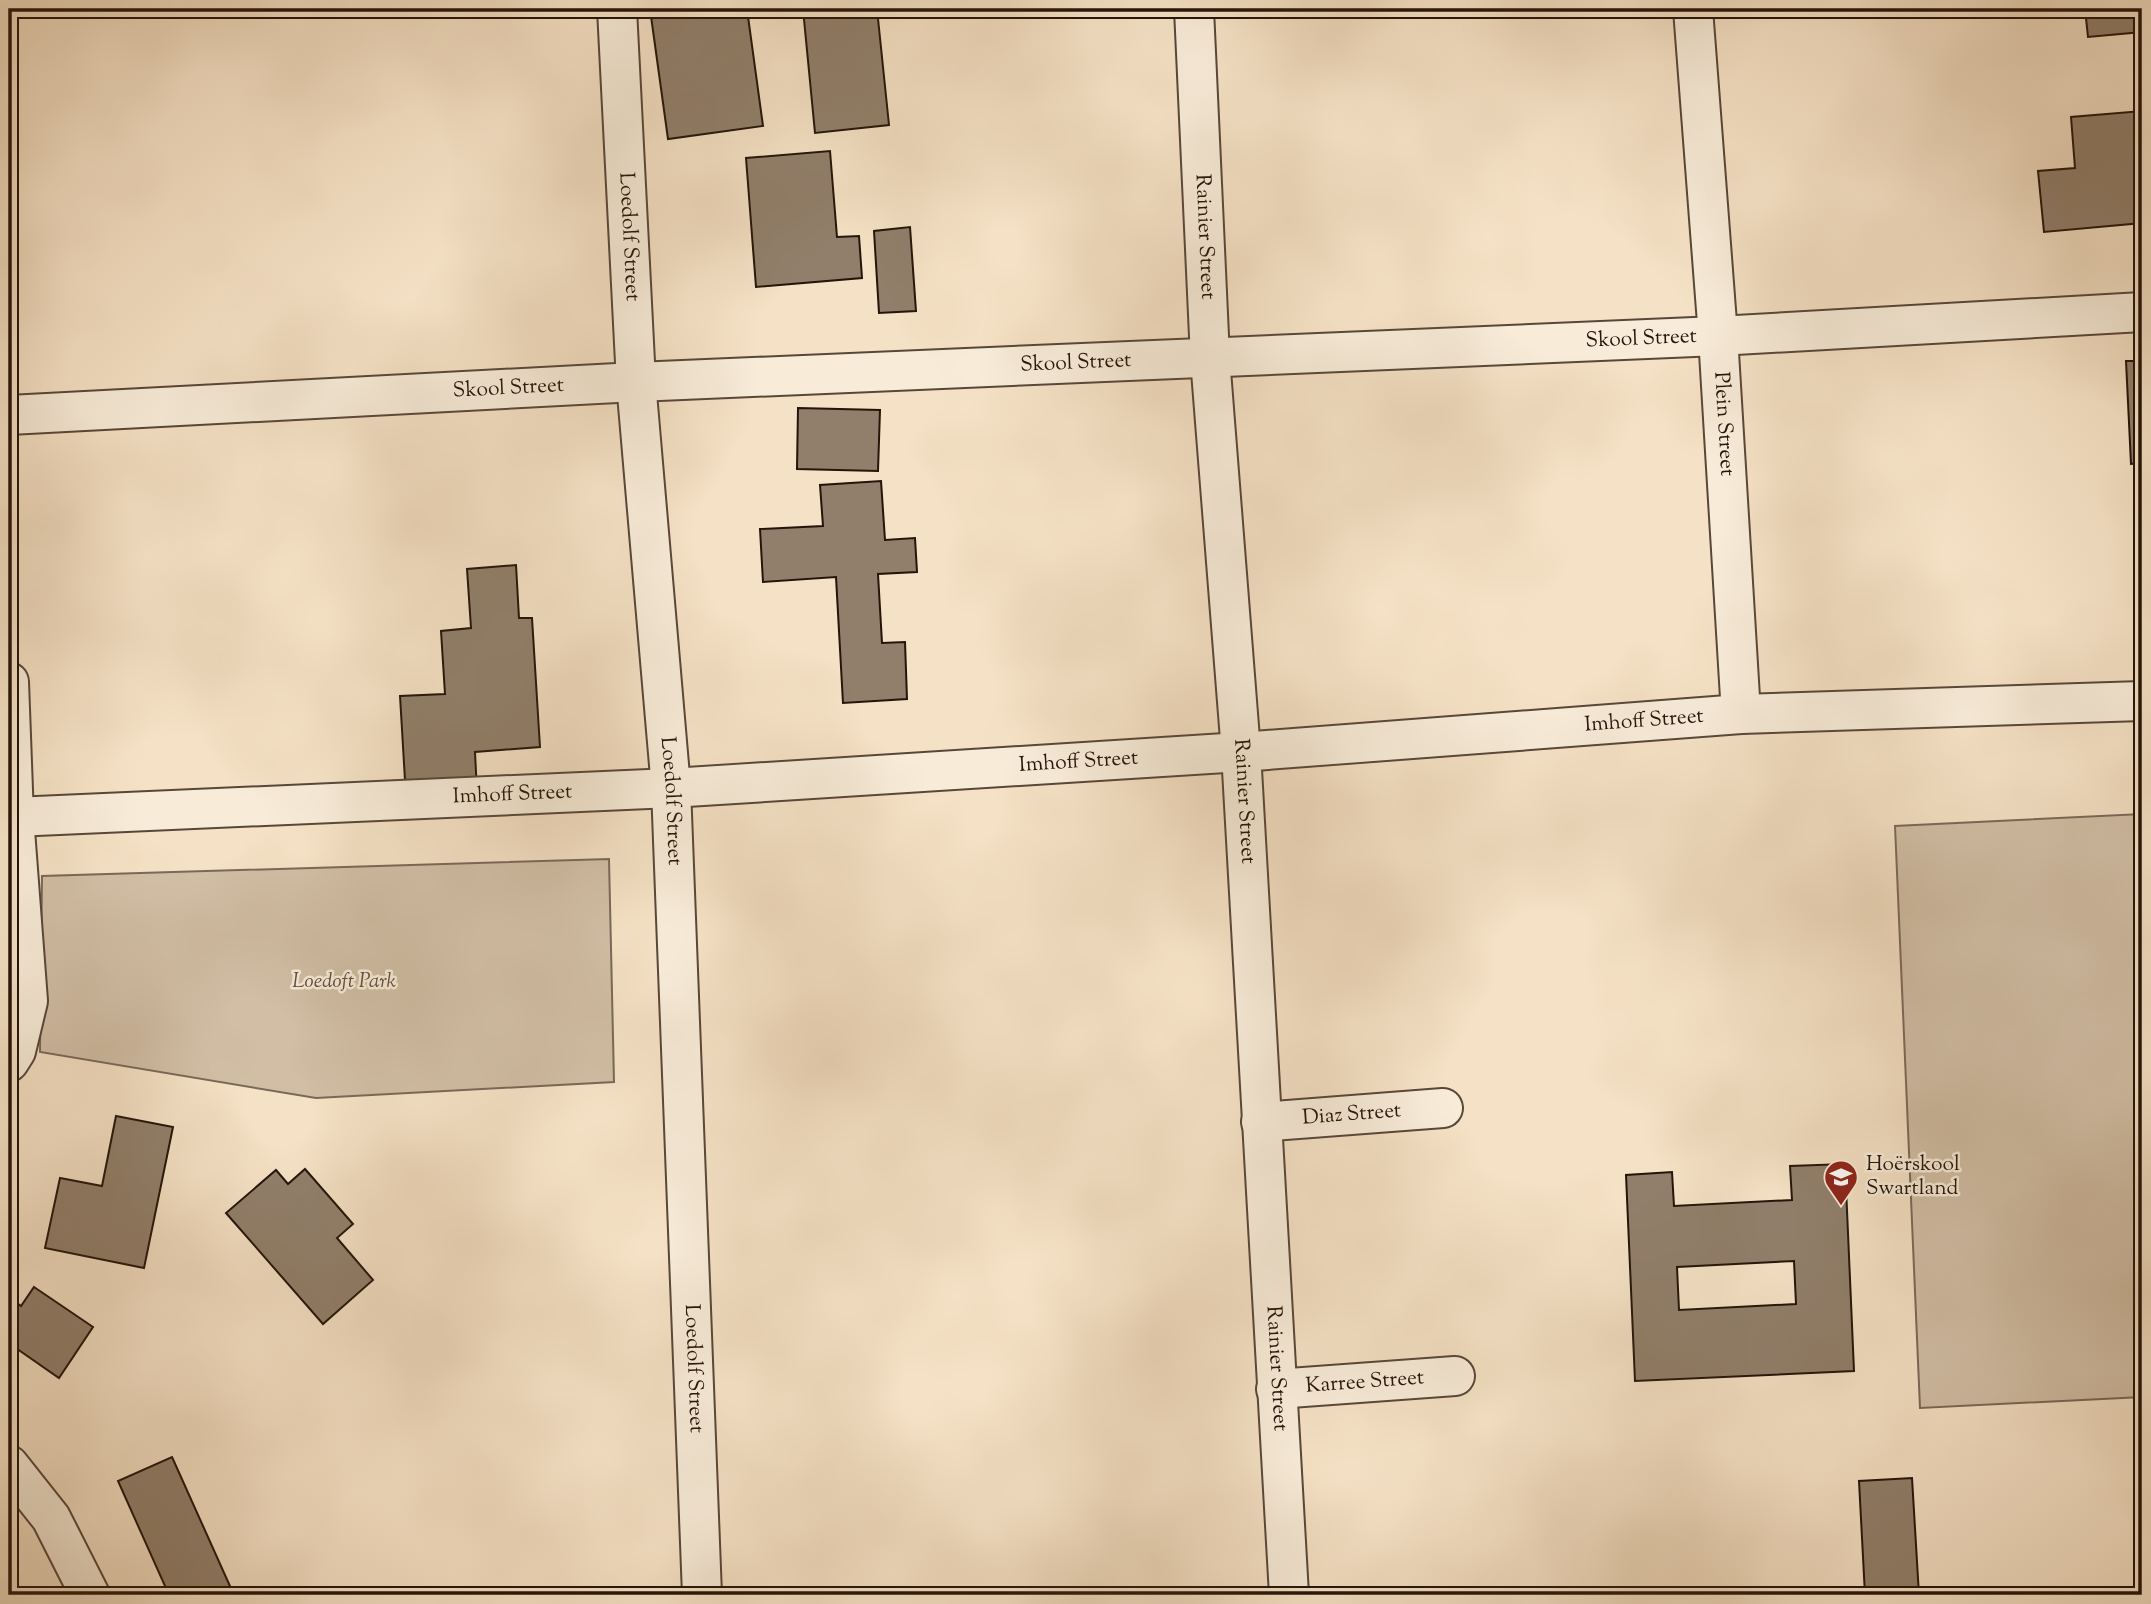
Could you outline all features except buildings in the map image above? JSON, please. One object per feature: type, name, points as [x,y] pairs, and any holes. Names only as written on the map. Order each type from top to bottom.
[{"type":"street","name":"Loedolf Street","points":[[617,9],[636,382],[671,788],[702,1595]]},
{"type":"street","name":"Rainier Street","points":[[1194,9],[1210,358],[1241,752],[1289,1595]]},
{"type":"street","name":"Plein Street","points":[[1693,9],[1718,336],[1741,714]]},
{"type":"street","name":"Skool Street","points":[[9,415],[636,382],[1718,336],[2142,312]]},
{"type":"street","points":[[9,682],[14,817],[28,1001],[16,1051],[9,1062]]},
{"type":"street","name":"Imhoff Street","points":[[14,817],[671,788],[1241,752],[1741,714],[2142,701]]},
{"type":"street","name":"Diaz Street","points":[[1261,1122],[1443,1108]]},
{"type":"street","name":"Karree Street","points":[[1276,1389],[1455,1377]]},
{"type":"street","points":[[9,1465],[51,1518],[90,1595]]},
{"type":"green space","points":[[2142,814],[2142,1397],[1920,1408],[1895,826]]},
{"type":"green space","name":"Loedoft Park","points":[[609,859],[614,1082],[316,1098],[40,1052],[42,876]]},
{"type":"place","name":"Hoërskool Swartland","points":[[1841,1207]]}]
